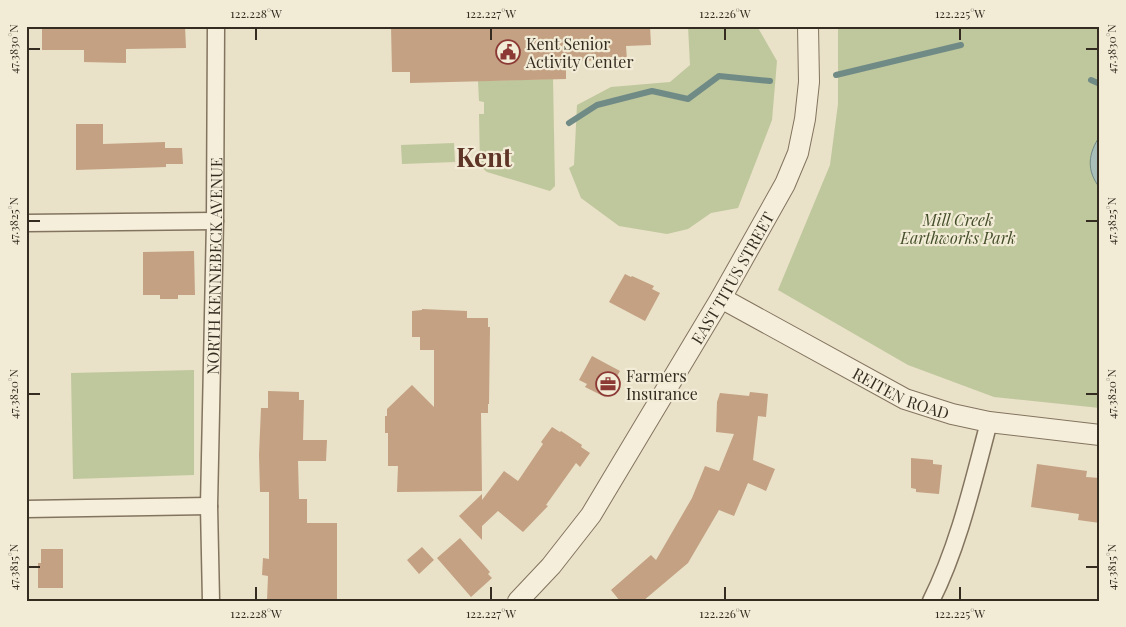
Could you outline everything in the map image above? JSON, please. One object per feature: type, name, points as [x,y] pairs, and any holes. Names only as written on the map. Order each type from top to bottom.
[{"type":"street","name":"NORTH KENNEBECK AVENUE","points":[[211,601],[209,506],[215,221],[216,26]]},
{"type":"street","name":"EAST TITUS STREET","points":[[518,601],[551,566],[590,515],[720,298],[785,184],[798,153],[805,119],[809,82],[808,26]]},
{"type":"street","points":[[26,223],[215,221]]},
{"type":"street","name":"REITEN ROAD","points":[[720,298],[905,399],[952,414],[989,422],[1100,436]]},
{"type":"street","points":[[931,601],[968,503],[989,422]]},
{"type":"street","points":[[26,509],[209,506]]},
{"type":"green space","points":[[688,26],[757,26],[777,61],[772,120],[738,208],[711,213],[688,229],[667,234],[619,226],[581,198],[569,168],[574,165],[577,105],[611,87],[670,82],[690,65]]},
{"type":"green space","name":"Mill Creek Earthworks Park","points":[[838,26],[1100,26],[1100,408],[994,397],[908,365],[778,290],[830,165],[838,104]]},
{"type":"green space","points":[[553,79],[555,186],[550,191],[487,172],[480,166],[479,114],[484,114],[484,102],[479,101],[478,81]]},
{"type":"green space","points":[[454,143],[455,162],[402,164],[401,145]]},
{"type":"green space","points":[[194,370],[194,475],[73,479],[71,373]]},
{"type":"water","points":[[1100,136],[1100,188],[1092,175],[1090,162],[1093,149]]},
{"type":"building","points":[[42,26],[185,26],[186,48],[126,49],[126,63],[84,62],[84,50],[42,50]]},
{"type":"building","name":"Kent Senior Activity Center","points":[[391,26],[650,26],[651,45],[626,46],[627,60],[566,61],[566,79],[410,83],[410,72],[392,72]]},
{"type":"building","points":[[76,124],[103,124],[103,144],[165,142],[165,148],[182,148],[183,164],[166,164],[166,167],[76,170]]},
{"type":"building","points":[[194,251],[195,295],[178,295],[178,299],[160,299],[160,295],[143,295],[143,252]]},
{"type":"building","points":[[625,274],[654,286],[652,289],[660,293],[645,321],[609,302]]},
{"type":"building","points":[[422,309],[467,311],[467,318],[488,318],[488,327],[490,327],[489,404],[488,413],[481,413],[482,491],[397,492],[398,466],[388,466],[388,433],[385,433],[387,409],[412,385],[434,407],[434,350],[420,350],[420,337],[412,337],[412,311]]},
{"type":"building","points":[[592,356],[620,371],[605,397],[585,387],[587,384],[579,380]]},
{"type":"building","points":[[268,391],[299,392],[299,400],[304,400],[303,440],[327,440],[326,461],[298,461],[299,499],[307,499],[307,523],[337,523],[337,601],[267,601],[268,576],[262,575],[263,558],[269,559],[269,492],[260,492],[259,455],[261,408],[268,408]]},
{"type":"building","points":[[750,392],[768,394],[766,417],[758,416],[753,460],[775,469],[766,491],[748,483],[734,516],[719,510],[688,563],[643,601],[620,601],[611,590],[651,555],[656,560],[692,498],[705,466],[719,471],[734,434],[716,432],[717,402],[720,393],[749,396]]},
{"type":"building","points":[[552,427],[582,445],[581,447],[590,453],[580,467],[576,463],[546,505],[548,506],[523,532],[498,511],[482,526],[482,540],[459,516],[482,494],[482,500],[504,471],[518,481]]},
{"type":"building","points":[[911,458],[933,460],[933,464],[942,465],[939,494],[916,492],[916,489],[911,488]]},
{"type":"building","points":[[1037,464],[1087,471],[1086,477],[1100,478],[1100,523],[1078,520],[1079,514],[1031,507]]},
{"type":"building","points":[[460,538],[490,572],[488,574],[492,578],[471,597],[437,558]]},
{"type":"building","points":[[422,547],[434,560],[419,574],[407,560]]},
{"type":"building","points":[[41,549],[63,549],[63,588],[38,588],[38,563],[41,563]]},
{"type":"waterway","points":[[836,75],[961,45]]},
{"type":"waterway","points":[[569,123],[597,105],[652,91],[688,99],[719,76],[770,81]]},
{"type":"waterway","points":[[1091,80],[1100,84]]},
{"type":"place","name":"Kent Senior Activity Center","points":[[508,52]]},
{"type":"place","name":"Farmers Insurance","points":[[608,384]]},
{"type":"district","name":"Kent","points":[[484,156]]}]
